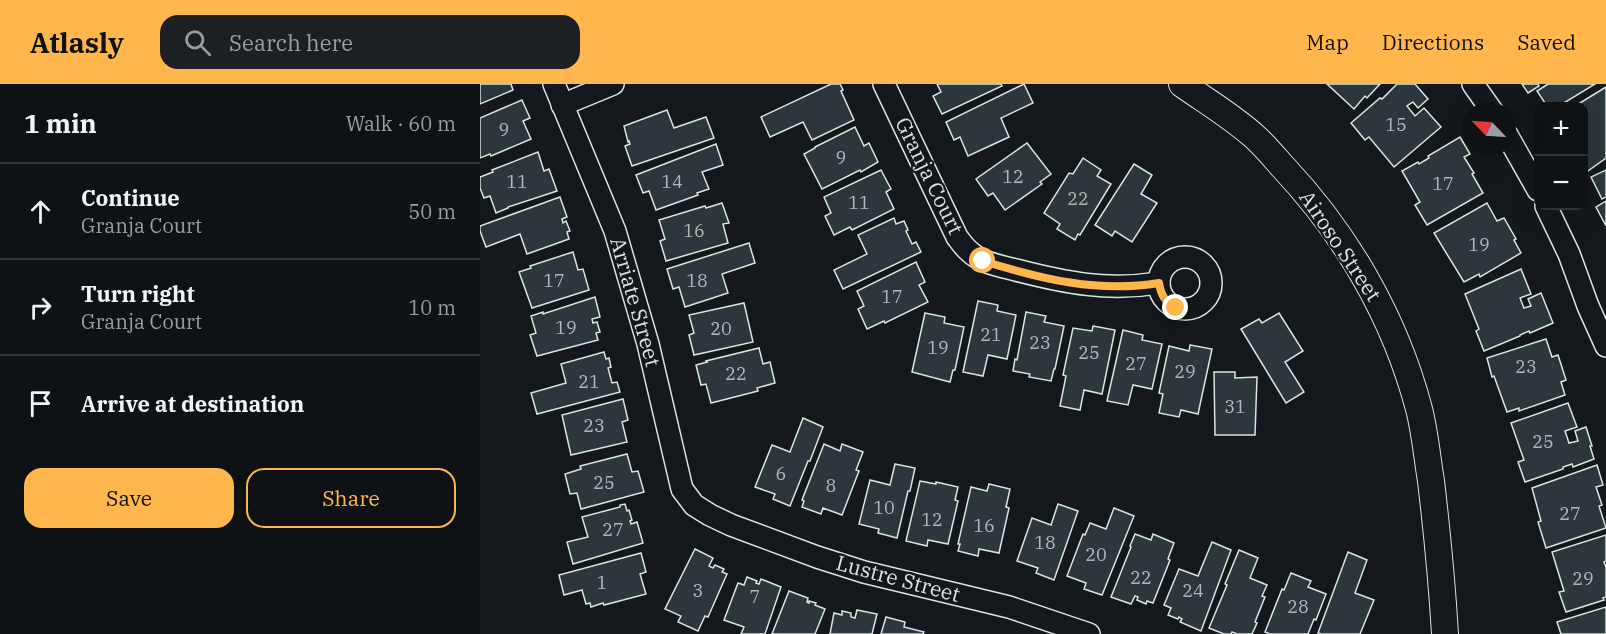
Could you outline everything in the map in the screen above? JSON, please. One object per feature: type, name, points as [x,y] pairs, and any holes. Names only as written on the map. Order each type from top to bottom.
[{"type":"street","name":"Arriate Street","points":[[554,84],[615,231],[648,344],[682,489],[694,504],[710,515]]},
{"type":"street","points":[[562,105],[613,84]]},
{"type":"street","name":"Granja Court","points":[[884,84],[957,237],[969,252],[983,261],[1001,266],[1045,278],[1092,286],[1138,286],[1159,283]]},
{"type":"street","name":"Airoso Street","points":[[1182,84],[1255,137],[1299,184],[1348,248],[1378,299],[1399,347],[1420,410],[1437,531],[1445,634]]},
{"type":"street","points":[[1473,84],[1486,102]]},
{"type":"street","points":[[1516,150],[1534,181]]},
{"type":"street","points":[[1548,210],[1569,254],[1606,346]]},
{"type":"street","name":"Lustre Street","points":[[710,515],[773,541],[864,572],[1009,607],[1089,634]]},
{"type":"building","points":[[480,84],[511,84],[513,90],[480,104]]},
{"type":"building","points":[[831,84],[840,84],[854,120],[812,140],[803,122],[770,137],[761,117]]},
{"type":"building","points":[[937,84],[1001,84],[1002,86],[942,114],[933,96],[941,92]]},
{"type":"building","points":[[1024,84],[1033,103],[1001,118],[1009,137],[968,156],[960,137],[954,140],[946,122]]},
{"type":"building","points":[[1327,84],[1380,84],[1354,109]]},
{"type":"building","points":[[1397,84],[1415,84],[1428,99],[1418,108],[1413,102],[1407,106],[1415,116],[1424,108],[1441,127],[1394,167],[1369,137],[1365,140],[1351,123]]},
{"type":"building","points":[[1522,84],[1538,84],[1539,86],[1528,93]]},
{"type":"building","points":[[1548,84],[1595,84],[1566,102],[1544,102],[1537,91]]},
{"type":"building","points":[[1606,87],[1606,158],[1588,171],[1588,102],[1582,102]]},
{"type":"building","points":[[522,100],[530,118],[523,121],[531,139],[491,156],[490,154],[480,158],[480,118]]},
{"type":"building","points":[[667,110],[674,128],[706,117],[714,138],[632,166],[625,146],[630,144],[624,126]]},
{"type":"building","points":[[855,127],[864,146],[869,143],[878,162],[822,189],[804,154]]},
{"type":"building","points":[[1460,137],[1462,156],[1466,156],[1464,157],[1483,193],[1427,225],[1415,205],[1420,202],[1402,171],[1418,162],[1419,164],[1429,158],[1428,156]]},
{"type":"building","points":[[1027,143],[1051,174],[1040,182],[1042,184],[1005,210],[993,193],[988,196],[976,179]]},
{"type":"building","points":[[716,144],[723,165],[702,172],[709,189],[656,210],[649,191],[643,193],[636,175]]},
{"type":"building","points":[[538,152],[544,171],[549,169],[557,191],[496,213],[490,196],[484,198],[480,188],[480,177]]},
{"type":"building","points":[[1083,158],[1101,170],[1097,176],[1111,184],[1075,240],[1057,229],[1060,224],[1044,213],[1069,173],[1073,174]]},
{"type":"building","points":[[1134,164],[1152,175],[1141,194],[1157,203],[1132,242],[1115,231],[1112,236],[1095,225]]},
{"type":"building","points":[[881,170],[891,189],[886,192],[894,209],[852,230],[850,227],[834,235],[825,216],[831,213],[824,197]]},
{"type":"building","points":[[1606,170],[1606,197],[1602,199],[1591,177]]},
{"type":"building","points":[[560,197],[567,217],[562,219],[563,223],[566,221],[570,231],[567,232],[569,239],[527,254],[520,234],[486,247],[480,226]]},
{"type":"building","points":[[1606,201],[1606,226],[1596,207]]},
{"type":"building","points":[[722,203],[729,223],[723,224],[728,243],[666,261],[660,241],[665,239],[659,220]]},
{"type":"building","points":[[1487,203],[1497,221],[1504,218],[1521,253],[1480,277],[1479,274],[1464,282],[1434,233]]},
{"type":"building","points":[[894,218],[896,224],[904,221],[912,244],[916,242],[921,252],[843,289],[834,270],[867,254],[858,235]]},
{"type":"building","points":[[749,243],[755,263],[722,274],[728,293],[685,307],[679,287],[673,289],[667,269]]},
{"type":"building","points":[[573,252],[578,270],[583,269],[589,290],[532,308],[519,272],[531,268],[530,266]]},
{"type":"building","points":[[916,262],[925,282],[919,285],[928,302],[867,329],[858,309],[864,306],[857,291]]},
{"type":"building","points":[[1521,269],[1531,294],[1520,298],[1524,308],[1531,306],[1528,299],[1541,293],[1553,323],[1484,351],[1476,331],[1479,329],[1465,294]]},
{"type":"building","points":[[595,297],[600,317],[592,319],[593,323],[597,322],[600,332],[596,333],[598,340],[537,356],[530,335],[536,333],[531,316]]},
{"type":"building","points":[[978,301],[998,305],[997,311],[1016,315],[1007,359],[988,355],[983,376],[963,372]]},
{"type":"building","points":[[744,303],[753,342],[694,355],[689,335],[694,333],[689,315]]},
{"type":"building","points":[[1026,312],[1046,316],[1044,322],[1064,326],[1051,381],[1013,371]]},
{"type":"building","points":[[925,313],[945,317],[944,323],[964,327],[955,370],[953,370],[950,382],[912,372]]},
{"type":"building","points":[[1279,313],[1303,351],[1285,362],[1304,392],[1286,403],[1241,329],[1259,319],[1262,323]]},
{"type":"building","points":[[1093,326],[1115,330],[1102,394],[1084,390],[1080,410],[1060,406],[1066,376],[1063,375],[1073,328],[1092,331]]},
{"type":"building","points":[[1123,330],[1143,335],[1142,340],[1162,344],[1152,389],[1133,385],[1128,405],[1107,401]]},
{"type":"building","points":[[1546,339],[1552,357],[1558,355],[1566,380],[1561,382],[1565,395],[1519,411],[1519,408],[1507,412],[1494,376],[1492,377],[1487,358]]},
{"type":"building","points":[[1190,345],[1212,349],[1198,414],[1181,410],[1179,417],[1159,413],[1163,394],[1159,393],[1169,346],[1189,351]]},
{"type":"building","points":[[759,348],[763,364],[770,362],[775,383],[757,388],[758,391],[711,403],[706,384],[701,385],[696,365]]},
{"type":"building","points":[[604,352],[606,359],[609,358],[611,367],[608,368],[612,383],[617,382],[620,392],[537,414],[531,393],[566,383],[561,364]]},
{"type":"building","points":[[1214,372],[1235,372],[1235,378],[1257,377],[1255,435],[1215,435]]},
{"type":"building","points":[[623,399],[628,420],[622,422],[627,442],[571,455],[562,415]]},
{"type":"building","points":[[1568,403],[1577,427],[1565,431],[1569,443],[1578,441],[1575,431],[1586,427],[1594,459],[1573,467],[1572,464],[1563,467],[1563,469],[1525,482],[1518,462],[1524,460],[1511,423]]},
{"type":"building","points":[[803,418],[823,427],[790,506],[773,499],[775,494],[755,487],[772,445],[790,452]]},
{"type":"building","points":[[824,444],[840,451],[842,444],[863,452],[856,470],[859,471],[842,515],[823,508],[821,514],[802,507],[804,501],[802,500]]},
{"type":"building","points":[[627,454],[632,472],[638,471],[644,492],[581,509],[577,493],[570,494],[565,474],[581,469],[580,466]]},
{"type":"building","points":[[895,464],[915,468],[897,538],[878,533],[879,529],[859,524],[870,480],[890,485]]},
{"type":"building","points":[[1597,465],[1603,485],[1596,487],[1606,528],[1546,548],[1538,522],[1541,521],[1532,488]]},
{"type":"building","points":[[920,481],[958,487],[955,500],[958,501],[948,544],[928,540],[927,546],[906,541]]},
{"type":"building","points":[[989,484],[1010,489],[1006,507],[1009,508],[999,553],[979,549],[978,556],[958,551],[971,487],[987,491]]},
{"type":"building","points":[[625,504],[632,520],[631,524],[637,522],[643,543],[573,564],[567,542],[588,537],[582,517]]},
{"type":"building","points":[[1058,504],[1078,511],[1054,580],[1036,573],[1038,568],[1017,561],[1032,518],[1051,525]]},
{"type":"building","points":[[1114,508],[1134,516],[1102,595],[1084,589],[1086,583],[1067,576],[1083,534],[1085,535],[1090,523],[1106,529]]},
{"type":"building","points":[[1135,534],[1151,540],[1153,534],[1174,543],[1168,559],[1170,560],[1153,603],[1147,601],[1146,604],[1137,600],[1138,597],[1135,596],[1131,604],[1111,597]]},
{"type":"building","points":[[1606,535],[1606,561],[1604,562],[1606,597],[1603,598],[1604,600],[1566,612],[1559,592],[1564,591],[1552,552]]},
{"type":"building","points":[[1212,542],[1231,550],[1201,631],[1180,622],[1182,619],[1179,617],[1178,619],[1168,615],[1171,608],[1164,605],[1179,569],[1198,576]]},
{"type":"building","points":[[695,549],[713,558],[709,566],[713,568],[715,565],[724,569],[722,572],[727,574],[708,617],[705,616],[698,631],[678,622],[681,616],[665,609]]},
{"type":"building","points":[[1239,550],[1258,558],[1250,578],[1267,585],[1262,596],[1265,597],[1252,634],[1232,632],[1224,634],[1209,628]]},
{"type":"building","points":[[1348,552],[1367,560],[1355,593],[1374,600],[1360,634],[1318,633]]},
{"type":"building","points":[[641,553],[646,572],[640,574],[646,594],[591,607],[590,603],[586,604],[582,590],[564,595],[559,575]]},
{"type":"building","points":[[1291,573],[1311,581],[1308,587],[1326,594],[1308,634],[1270,634],[1265,632]]},
{"type":"building","points":[[747,577],[759,584],[761,579],[781,587],[765,634],[741,634],[744,627],[724,620],[738,583],[744,585]]},
{"type":"building","points":[[789,591],[808,598],[807,602],[816,603],[815,605],[825,609],[815,634],[772,634]]},
{"type":"building","points":[[1606,607],[1606,634],[1561,634],[1557,622]]},
{"type":"building","points":[[857,610],[877,614],[872,634],[830,634],[834,613],[842,615],[842,611],[851,613],[851,617],[855,618]]},
{"type":"building","points":[[886,617],[905,622],[904,627],[924,632],[923,634],[881,634]]},
{"type":"route","points":[[983,261],[1045,278],[1092,286],[1138,286],[1159,283],[1162,295],[1170,305],[1176,308]]}]
